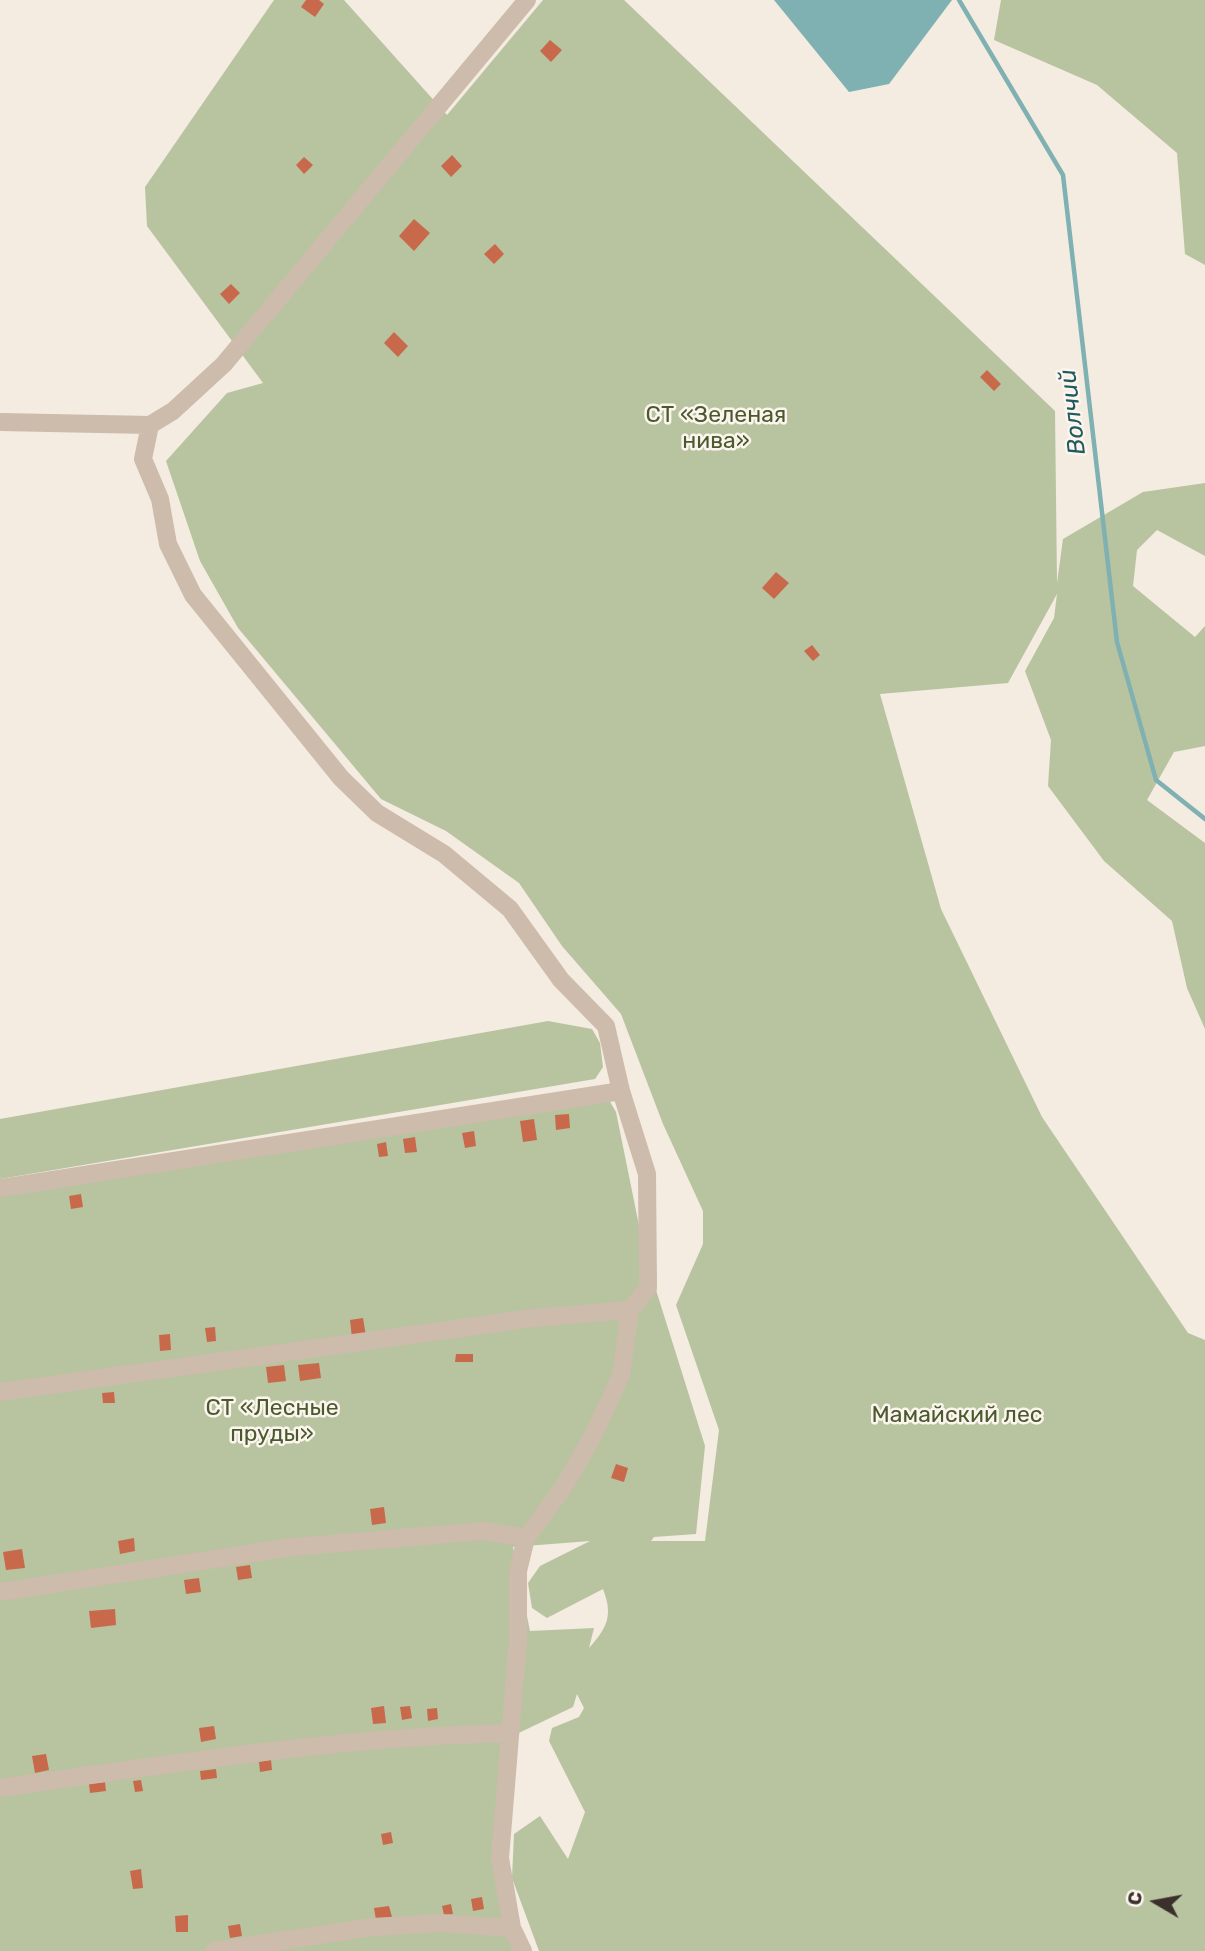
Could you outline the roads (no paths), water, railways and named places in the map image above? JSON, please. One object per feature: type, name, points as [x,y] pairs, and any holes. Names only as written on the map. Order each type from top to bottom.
[{"type":"street","points":[[0,422],[150,425],[173,411],[224,364],[527,0]]},
{"type":"street","points":[[150,425],[144,459],[160,499],[168,544],[192,595],[341,778],[377,813],[444,854],[510,909],[561,980],[606,1026],[621,1091],[647,1174],[648,1288],[630,1310],[621,1375],[595,1432],[563,1488],[526,1538],[518,1571],[518,1639],[500,1857],[512,1928],[523,1951]]},
{"type":"street","points":[[0,1188],[621,1091]]},
{"type":"street","points":[[0,1392],[533,1318],[630,1310]]},
{"type":"street","points":[[0,1592],[293,1547],[484,1531],[526,1538]]},
{"type":"street","points":[[0,1788],[178,1763],[427,1735],[509,1733]]},
{"type":"street","points":[[214,1951],[372,1927],[440,1923],[512,1928]]},
{"type":"water","points":[[774,0],[952,0],[889,84],[849,92]]},
{"type":"waterway","name":"Волчий","points":[[959,0],[1063,175],[1117,642],[1156,780],[1205,819]]},
{"type":"park label","name":"СТ «Зеленая нива»","points":[[716,428]]},
{"type":"park label","name":"Мамайский лес","points":[[957,1415]]},
{"type":"park label","name":"СТ «Лесные пруды»","points":[[272,1421]]}]
